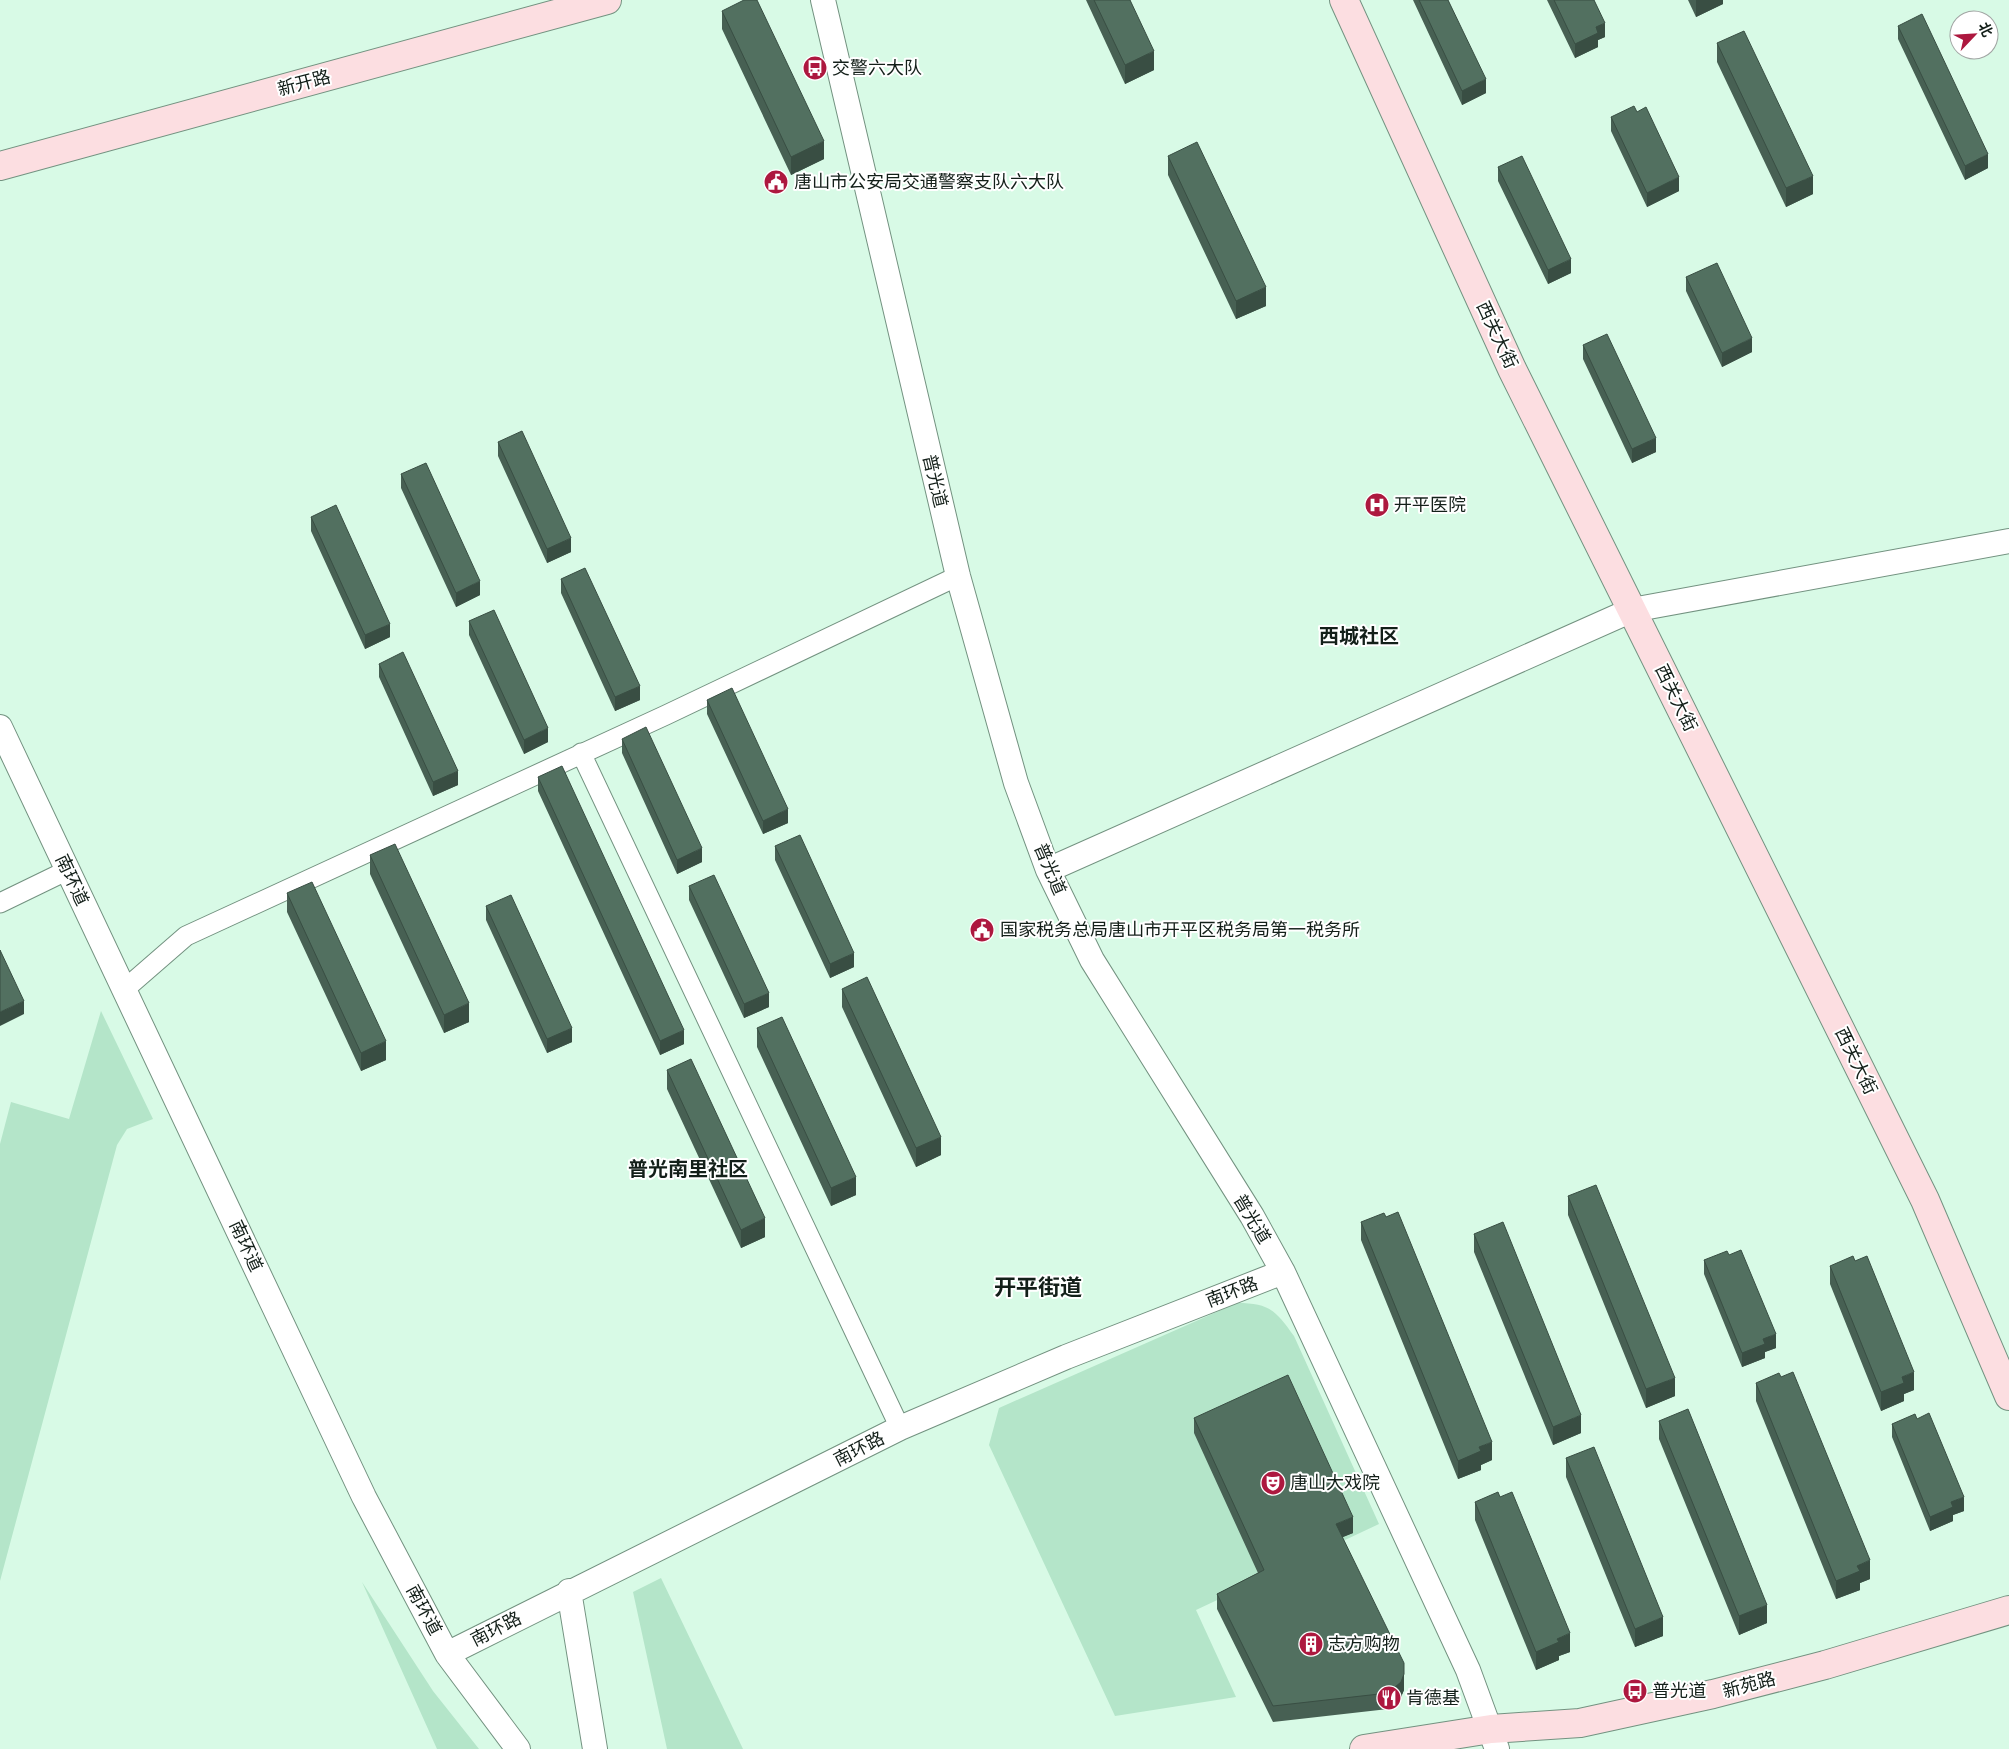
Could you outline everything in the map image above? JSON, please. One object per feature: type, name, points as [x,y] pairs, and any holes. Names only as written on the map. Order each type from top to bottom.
[{"type":"main road","name":"新开路","points":[[0,166],[607,0]]},
{"type":"main road","name":"西关大街","points":[[1344,0],[1512,369],[1925,1200],[2009,1396]]},
{"type":"main road","name":"新苑路","points":[[1364,1749],[1494,1739],[1580,1723],[1713,1694],[1826,1665],[2009,1610]]},
{"type":"street","name":"普光道","points":[[823,0],[958,576],[1016,783],[1048,870],[1092,960],[1252,1216],[1283,1272],[1468,1670],[1494,1739]]},
{"type":"street","points":[[1048,870],[1632,610],[2009,541]]},
{"type":"street","points":[[125,989],[186,936],[684,706],[958,576]]},
{"type":"street","name":"南环道","points":[[0,727],[364,1497],[447,1654],[518,1749]]},
{"type":"street","points":[[581,753],[900,1428]]},
{"type":"street","points":[[0,903],[68,870]]},
{"type":"street","name":"南环路","points":[[447,1654],[569,1591],[900,1428],[1066,1357],[1283,1272]]},
{"type":"street","points":[[569,1591],[595,1749]]},
{"type":"green space","points":[[101,1011],[153,1119],[127,1129],[117,1145],[0,1581],[0,1144],[11,1102],[69,1119]]},
{"type":"green space","points":[[1237,1303],[1248,1303],[1271,1310],[1282,1320],[1294,1336],[1379,1524],[1196,1610],[1236,1697],[1115,1716],[989,1445],[999,1408]]},
{"type":"green space","points":[[661,1578],[743,1749],[667,1749],[633,1592]]},
{"type":"green space","points":[[362,1582],[433,1691],[479,1749],[437,1749]]},
{"type":"building","points":[[744,0],[757,0],[824,141],[791,157],[722,11]]},
{"type":"building","points":[[1094,0],[1130,0],[1154,51],[1125,65]]},
{"type":"building","points":[[1419,0],[1448,0],[1486,79],[1462,91]]},
{"type":"building","points":[[1554,0],[1594,0],[1605,23],[1596,27],[1598,33],[1575,44]]},
{"type":"building","points":[[1922,14],[1988,154],[1965,166],[1898,26]]},
{"type":"building","points":[[1744,31],[1813,176],[1786,188],[1717,43]]},
{"type":"building","points":[[1634,106],[1637,112],[1646,107],[1679,177],[1647,193],[1611,117]]},
{"type":"building","points":[[1197,142],[1266,287],[1236,301],[1168,156]]},
{"type":"building","points":[[1522,156],[1571,259],[1548,270],[1498,167]]},
{"type":"building","points":[[1717,263],[1752,338],[1722,353],[1686,277]]},
{"type":"building","points":[[1607,334],[1656,438],[1632,449],[1583,345]]},
{"type":"building","points":[[522,431],[571,538],[547,549],[498,442]]},
{"type":"building","points":[[426,463],[480,581],[456,593],[401,474]]},
{"type":"building","points":[[336,505],[390,624],[365,635],[311,517]]},
{"type":"building","points":[[585,568],[640,686],[615,697],[561,579]]},
{"type":"building","points":[[494,610],[548,728],[524,740],[469,621]]},
{"type":"building","points":[[403,652],[458,771],[433,782],[379,664]]},
{"type":"building","points":[[732,688],[788,809],[763,821],[707,700]]},
{"type":"building","points":[[646,727],[702,848],[677,860],[622,739]]},
{"type":"building","points":[[562,766],[684,1030],[660,1041],[538,777]]},
{"type":"building","points":[[800,835],[854,953],[830,964],[775,846]]},
{"type":"building","points":[[395,844],[469,1003],[444,1015],[370,855]]},
{"type":"building","points":[[714,875],[769,993],[744,1004],[689,886]]},
{"type":"building","points":[[312,882],[386,1041],[361,1053],[287,893]]},
{"type":"building","points":[[511,895],[572,1028],[547,1039],[486,906]]},
{"type":"building","points":[[0,950],[24,1001],[0,1012]]},
{"type":"building","points":[[867,977],[941,1137],[916,1148],[842,989]]},
{"type":"building","points":[[782,1017],[856,1177],[831,1188],[757,1028]]},
{"type":"building","points":[[691,1059],[765,1218],[741,1230],[667,1070]]},
{"type":"building","points":[[1596,1185],[1675,1378],[1646,1389],[1568,1196]]},
{"type":"building","points":[[1398,1212],[1492,1442],[1479,1447],[1481,1451],[1458,1461],[1361,1222],[1384,1213],[1386,1217]]},
{"type":"building","points":[[1503,1222],[1581,1415],[1553,1427],[1474,1234]]},
{"type":"building","points":[[1741,1250],[1776,1334],[1763,1339],[1765,1344],[1742,1353],[1704,1260],[1727,1251],[1729,1255]]},
{"type":"building","points":[[1853,1256],[1855,1261],[1867,1256],[1914,1372],[1902,1377],[1904,1383],[1881,1392],[1830,1266]]},
{"type":"building","points":[[1793,1372],[1870,1560],[1857,1566],[1860,1571],[1836,1581],[1756,1383],[1779,1373],[1781,1377]]},
{"type":"building","points":[[1288,1375],[1353,1517],[1336,1524],[1404,1663],[1404,1674],[1401,1682],[1388,1693],[1273,1706],[1217,1594],[1264,1570],[1194,1418]]},
{"type":"building","points":[[1688,1409],[1767,1605],[1739,1616],[1659,1421]]},
{"type":"building","points":[[1929,1413],[1964,1497],[1951,1502],[1953,1507],[1930,1517],[1892,1424],[1915,1414],[1917,1419]]},
{"type":"building","points":[[1594,1447],[1663,1617],[1635,1629],[1566,1458]]},
{"type":"building","points":[[1498,1492],[1500,1497],[1512,1492],[1570,1633],[1557,1639],[1559,1642],[1536,1652],[1475,1502]]},
{"type":"place","name":"交警六大队","points":[[815,68]]},
{"type":"place","name":"唐山市公安局交通警察支队六大队","points":[[776,182]]},
{"type":"place","name":"开平医院","points":[[1377,505]]},
{"type":"place","name":"国家税务总局唐山市开平区税务局第一税务所","points":[[982,930]]},
{"type":"place","name":"唐山大戏院","points":[[1273,1483]]},
{"type":"place","name":"志方购物","points":[[1311,1644]]},
{"type":"place","name":"普光道","points":[[1635,1691]]},
{"type":"place","name":"肯德基","points":[[1389,1698]]},
{"type":"district","name":"西城社区","points":[[1359,636]]},
{"type":"district","name":"普光南里社区","points":[[688,1169]]},
{"type":"district","name":"开平街道","points":[[1038,1287]]}]
